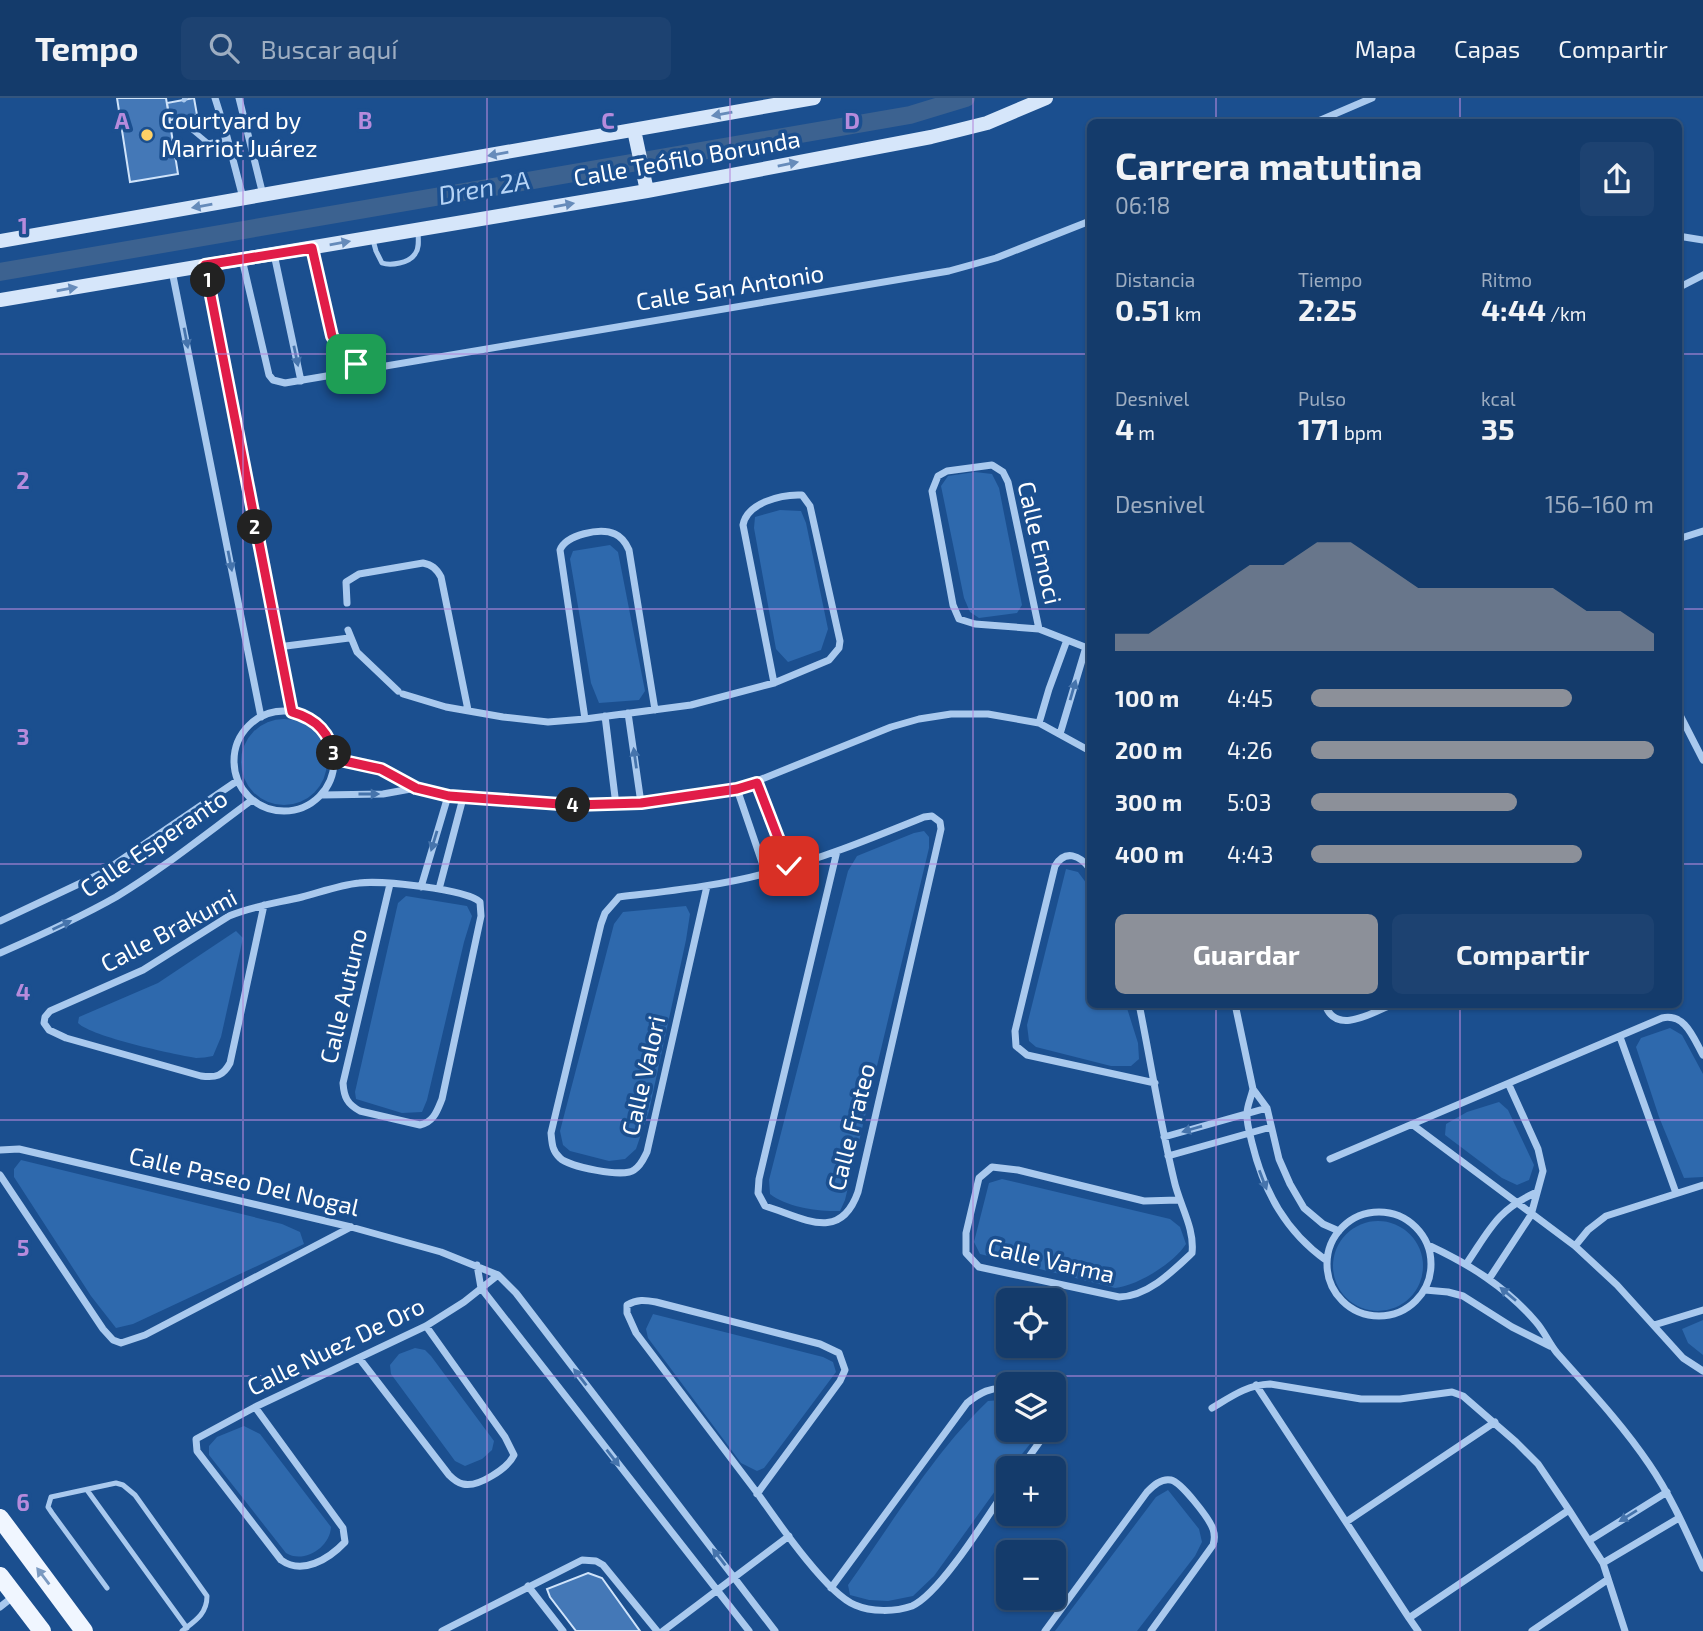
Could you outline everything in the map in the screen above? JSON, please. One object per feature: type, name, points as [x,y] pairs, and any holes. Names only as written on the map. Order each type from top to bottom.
[{"type":"main road","name":"Calle Teófilo Borunda","points":[[0,241],[814,98]]},
{"type":"main road","name":"Calle Teófilo Borunda","points":[[0,300],[312,248],[646,184],[963,130],[1013,114],[1046,98]]},
{"type":"main road","points":[[634,130],[646,184]]},
{"type":"main road","points":[[0,1518],[84,1631]]},
{"type":"main road","points":[[0,1576],[42,1631]]},
{"type":"street","points":[[215,98],[243,199]]},
{"type":"street","points":[[239,98],[263,196]]},
{"type":"street","points":[[1323,119],[1372,98]]},
{"type":"street","name":"Calle San Antonio","points":[[242,259],[269,375],[279,382],[301,381],[949,271],[996,258],[1087,222]]},
{"type":"street","points":[[1682,237],[1703,240]]},
{"type":"street","points":[[312,248],[332,336],[346,357],[369,368]]},
{"type":"street","points":[[274,254],[301,381]]},
{"type":"street","points":[[205,265],[292,712]]},
{"type":"street","points":[[172,271],[261,717]]},
{"type":"street","points":[[1682,286],[1703,275]]},
{"type":"street","name":"Calle Emoci","points":[[992,465],[1003,472],[1008,482],[1039,629],[975,624],[960,619],[953,605],[932,491],[938,476],[947,471],[992,465]]},
{"type":"street","points":[[278,646],[348,634],[363,659],[401,692],[446,707],[548,722],[691,705],[774,683],[819,666],[835,655],[840,640],[810,506],[802,495],[754,505],[748,511],[743,525],[774,683]]},
{"type":"street","points":[[585,719],[560,550],[569,539],[606,531],[620,537],[629,550],[655,710]]},
{"type":"street","points":[[1682,538],[1703,531]]},
{"type":"street","points":[[347,603],[346,582],[352,577],[423,563],[431,565],[440,577],[468,710]]},
{"type":"street","points":[[1039,629],[1087,648]]},
{"type":"street","points":[[1039,723],[1067,640]]},
{"type":"street","points":[[1060,734],[1087,651]]},
{"type":"street","points":[[276,712],[292,712],[305,715],[326,733],[335,759],[332,778],[322,795],[306,807],[288,812],[269,810],[251,800],[237,781],[233,763],[237,744],[246,728],[261,717],[276,712]]},
{"type":"street","points":[[628,713],[641,803]]},
{"type":"street","points":[[335,759],[381,769],[416,788],[449,796],[616,806],[737,789],[891,727],[951,714],[988,714],[1039,723],[1087,749]]},
{"type":"street","points":[[605,716],[616,806]]},
{"type":"street","points":[[1682,719],[1703,760]]},
{"type":"street","name":"Calle Esperanto","points":[[0,921],[103,873],[237,781]]},
{"type":"street","points":[[757,783],[789,866]]},
{"type":"street","points":[[322,795],[383,794],[416,788]]},
{"type":"street","points":[[737,789],[766,874]]},
{"type":"street","points":[[421,887],[449,796]]},
{"type":"street","points":[[439,889],[463,798]]},
{"type":"street","name":"Calle Esperanto","points":[[0,953],[81,916],[117,896],[152,874],[251,800]]},
{"type":"street","name":"Calle Frateo","points":[[932,816],[940,822],[941,830],[858,1192],[846,1216],[828,1224],[765,1206],[758,1193],[759,1179],[837,851],[932,816]]},
{"type":"street","points":[[708,886],[766,874],[837,851]]},
{"type":"street","points":[[1087,865],[1076,856],[1066,855],[1059,859],[1055,866],[1015,1031],[1016,1046],[1027,1055],[1155,1083]]},
{"type":"street","name":"Calle Brakumi","points":[[264,905],[230,1063],[220,1076],[201,1076],[66,1038],[48,1030],[44,1023],[50,1011],[143,970],[229,916],[264,905],[361,883],[439,889],[470,896],[476,899],[482,908]]},
{"type":"street","name":"Calle Autuno","points":[[390,884],[343,1083],[346,1101],[360,1111],[421,1125],[427,1124],[433,1118],[442,1099],[482,908]]},
{"type":"street","name":"Calle Valori","points":[[708,886],[647,1152],[633,1172],[622,1174],[566,1164],[552,1146],[551,1133],[605,913],[620,897],[708,886]]},
{"type":"street","points":[[1140,1008],[1178,1200]]},
{"type":"street","points":[[1236,1008],[1253,1089],[1267,1108],[1279,1159],[1290,1184],[1304,1208],[1323,1224],[1339,1231]]},
{"type":"street","points":[[1327,1008],[1330,1016],[1340,1021],[1384,1008]]},
{"type":"street","points":[[1330,1159],[1661,1018],[1676,1018],[1690,1031],[1703,1055]]},
{"type":"street","points":[[1620,1037],[1676,1193]]},
{"type":"street","points":[[1489,1279],[1531,1215],[1536,1192],[1542,1181],[1541,1160],[1509,1085]]},
{"type":"street","points":[[1253,1089],[1246,1114],[1258,1167],[1268,1194],[1306,1247],[1326,1261]]},
{"type":"street","points":[[1164,1137],[1267,1108]]},
{"type":"street","points":[[1413,1125],[1575,1246],[1617,1285],[1683,1358],[1703,1371]]},
{"type":"street","points":[[1168,1156],[1270,1127]]},
{"type":"street","name":"Calle Paseo Del Nogal","points":[[0,1150],[19,1149],[351,1227],[441,1252],[498,1275],[516,1293],[775,1631]]},
{"type":"street","name":"Calle Varma","points":[[992,1167],[1018,1170],[1144,1201],[1178,1200],[1192,1235],[1192,1253],[1155,1284],[1139,1293],[1119,1297],[979,1267],[966,1253],[966,1233],[979,1178],[992,1167]]},
{"type":"street","points":[[0,1175],[103,1329],[113,1340],[121,1343],[145,1335],[351,1227]]},
{"type":"street","points":[[1575,1246],[1588,1230],[1606,1216],[1703,1185]]},
{"type":"street","points":[[1467,1263],[1499,1215],[1515,1202],[1536,1192]]},
{"type":"street","points":[[1383,1212],[1394,1214],[1415,1226],[1428,1245],[1432,1268],[1425,1290],[1409,1308],[1399,1313],[1377,1317],[1364,1315],[1353,1310],[1336,1295],[1330,1284],[1326,1261],[1329,1250],[1339,1231],[1360,1216],[1383,1212]]},
{"type":"street","points":[[1428,1245],[1467,1263],[1489,1279],[1538,1324],[1551,1346],[1614,1416],[1650,1464],[1667,1492],[1703,1568]]},
{"type":"street","points":[[477,1265],[481,1288],[749,1631]]},
{"type":"street","name":"Calle Nuez De Oro","points":[[256,1407],[343,1528],[345,1542],[340,1548],[307,1567],[290,1566],[281,1560],[197,1451],[195,1442],[201,1435],[256,1407],[426,1326],[498,1275]]},
{"type":"street","points":[[1425,1290],[1463,1296],[1512,1327],[1551,1346]]},
{"type":"street","points":[[757,1493],[840,1381],[845,1370],[839,1353],[820,1344],[656,1302],[634,1301],[627,1305],[630,1322],[636,1333],[789,1536],[831,1588],[855,1606],[886,1611],[915,1605],[951,1567],[996,1503]]},
{"type":"street","points":[[1654,1325],[1703,1310]]},
{"type":"street","points":[[359,1359],[449,1475],[464,1485],[474,1485],[505,1468],[514,1455],[505,1437],[426,1326]]},
{"type":"street","points":[[1212,1408],[1243,1389],[1270,1384],[1361,1399],[1400,1399],[1452,1392],[1463,1396],[1495,1422],[1538,1464],[1603,1563],[1625,1631]]},
{"type":"street","points":[[1256,1385],[1418,1631]]},
{"type":"street","points":[[831,1588],[968,1404],[981,1392],[996,1387]]},
{"type":"street","points":[[1346,1522],[1495,1422]]},
{"type":"street","points":[[1045,1631],[1147,1492],[1164,1480],[1172,1480],[1180,1485],[1209,1520],[1215,1538],[1213,1545],[1152,1631]]},
{"type":"street","points":[[1590,1540],[1667,1492]]},
{"type":"street","points":[[1409,1618],[1569,1510]]},
{"type":"street","points":[[1603,1563],[1679,1518]]},
{"type":"street","points":[[442,1631],[582,1560],[596,1560],[660,1631],[789,1536]]},
{"type":"street","points":[[1532,1631],[1607,1580]]},
{"type":"street","points":[[528,1586],[563,1631]]},
{"type":"street","points":[[0,1607],[15,1596]]},
{"type":"lane","points":[[185,117],[190,128],[208,143]]},
{"type":"lane","points":[[174,151],[228,139]]},
{"type":"lane","points":[[372,237],[382,263],[396,264],[416,253],[418,229]]},
{"type":"lane","points":[[87,1490],[184,1629],[202,1615],[207,1606],[206,1596],[143,1505],[123,1485],[116,1483],[51,1497],[48,1507],[107,1588]]},
{"type":"shaded area","points":[[975,472],[992,474],[999,488],[1022,605],[1017,613],[979,618],[970,612],[964,598],[941,486],[948,476]]},
{"type":"shaded area","points":[[780,510],[801,511],[806,523],[828,629],[821,650],[788,662],[776,649],[754,528],[755,517]]},
{"type":"shaded area","points":[[610,545],[618,552],[645,691],[639,700],[599,703],[591,683],[570,559],[573,551]]},
{"type":"shaded area","points":[[284,719],[308,726],[320,738],[327,762],[320,786],[308,798],[284,805],[260,798],[248,786],[241,762],[248,738],[260,726]]},
{"type":"shaded area","points":[[924,831],[929,837],[929,848],[845,1200],[840,1211],[822,1211],[777,1199],[770,1194],[769,1180],[848,871],[857,856]]},
{"type":"shaded area","points":[[1066,869],[1078,872],[1087,884],[1087,1008],[1127,1008],[1138,1043],[1139,1059],[1131,1066],[1111,1066],[1036,1047],[1029,1041],[1027,1025]]},
{"type":"shaded area","points":[[406,896],[467,906],[472,916],[427,1100],[422,1112],[402,1113],[356,1099],[355,1092],[398,903]]},
{"type":"shaded area","points":[[686,906],[690,914],[686,940],[649,1111],[636,1149],[625,1159],[609,1161],[570,1151],[563,1145],[560,1131],[614,924],[623,912]]},
{"type":"shaded area","points":[[236,931],[243,938],[221,1037],[213,1056],[196,1058],[152,1049],[99,1034],[78,1023],[79,1017],[158,983]]},
{"type":"shaded area","points":[[1670,1028],[1682,1035],[1703,1074],[1703,1177],[1684,1178],[1659,1117],[1636,1047],[1641,1038]]},
{"type":"shaded area","points":[[1499,1102],[1508,1110],[1534,1165],[1529,1180],[1517,1185],[1502,1178],[1445,1135],[1446,1124],[1467,1112]]},
{"type":"shaded area","points":[[21,1160],[282,1224],[300,1232],[304,1244],[133,1324],[116,1328],[91,1296],[14,1177],[14,1169]]},
{"type":"shaded area","points":[[1002,1179],[1170,1219],[1180,1227],[1186,1244],[1173,1259],[1154,1272],[1134,1283],[1115,1288],[980,1254],[974,1242],[989,1183]]},
{"type":"shaded area","points":[[1378,1221],[1395,1225],[1410,1234],[1419,1249],[1423,1266],[1419,1283],[1410,1298],[1395,1307],[1378,1311],[1361,1307],[1346,1298],[1337,1283],[1333,1266],[1337,1249],[1346,1234],[1361,1225]]},
{"type":"shaded area","points":[[653,1314],[823,1357],[833,1362],[836,1372],[764,1468],[757,1471],[741,1463],[648,1338],[646,1329]]},
{"type":"shaded area","points":[[1703,1320],[1703,1355],[1688,1343],[1682,1329]]},
{"type":"shaded area","points":[[415,1348],[425,1350],[431,1356],[494,1441],[492,1450],[482,1459],[465,1466],[455,1461],[391,1374],[390,1365],[399,1354]]},
{"type":"shaded area","points":[[996,1400],[996,1442],[1032,1442],[1020,1456],[996,1456],[996,1490],[934,1576],[913,1596],[888,1601],[850,1595],[848,1585],[897,1514],[950,1442],[988,1401]]},
{"type":"shaded area","points":[[244,1426],[260,1434],[331,1527],[326,1541],[314,1552],[300,1557],[286,1553],[209,1455],[209,1446],[217,1437]]},
{"type":"shaded area","points":[[1168,1490],[1199,1529],[1202,1542],[1195,1556],[1137,1631],[1055,1631],[1156,1497]]},
{"type":"building","name":"Courtyard by Marriot Juárez","points":[[117,98],[166,98],[178,174],[130,182]]},
{"type":"building","points":[[194,98],[197,115],[170,120],[167,103]]},
{"type":"building","points":[[588,1573],[602,1578],[640,1631],[576,1631],[547,1589]]},
{"type":"waterway","name":"Dren 2A","points":[[0,272],[910,115],[966,98]]},
{"type":"place","name":"Courtyard by Marriot Juárez","points":[[147,135]]},
{"type":"route","points":[[356,364],[337,348],[332,336],[312,248],[205,265],[292,712],[305,715],[317,723],[326,733],[335,759],[381,769],[416,788],[449,796],[616,806],[737,789],[757,783],[789,866]]}]
